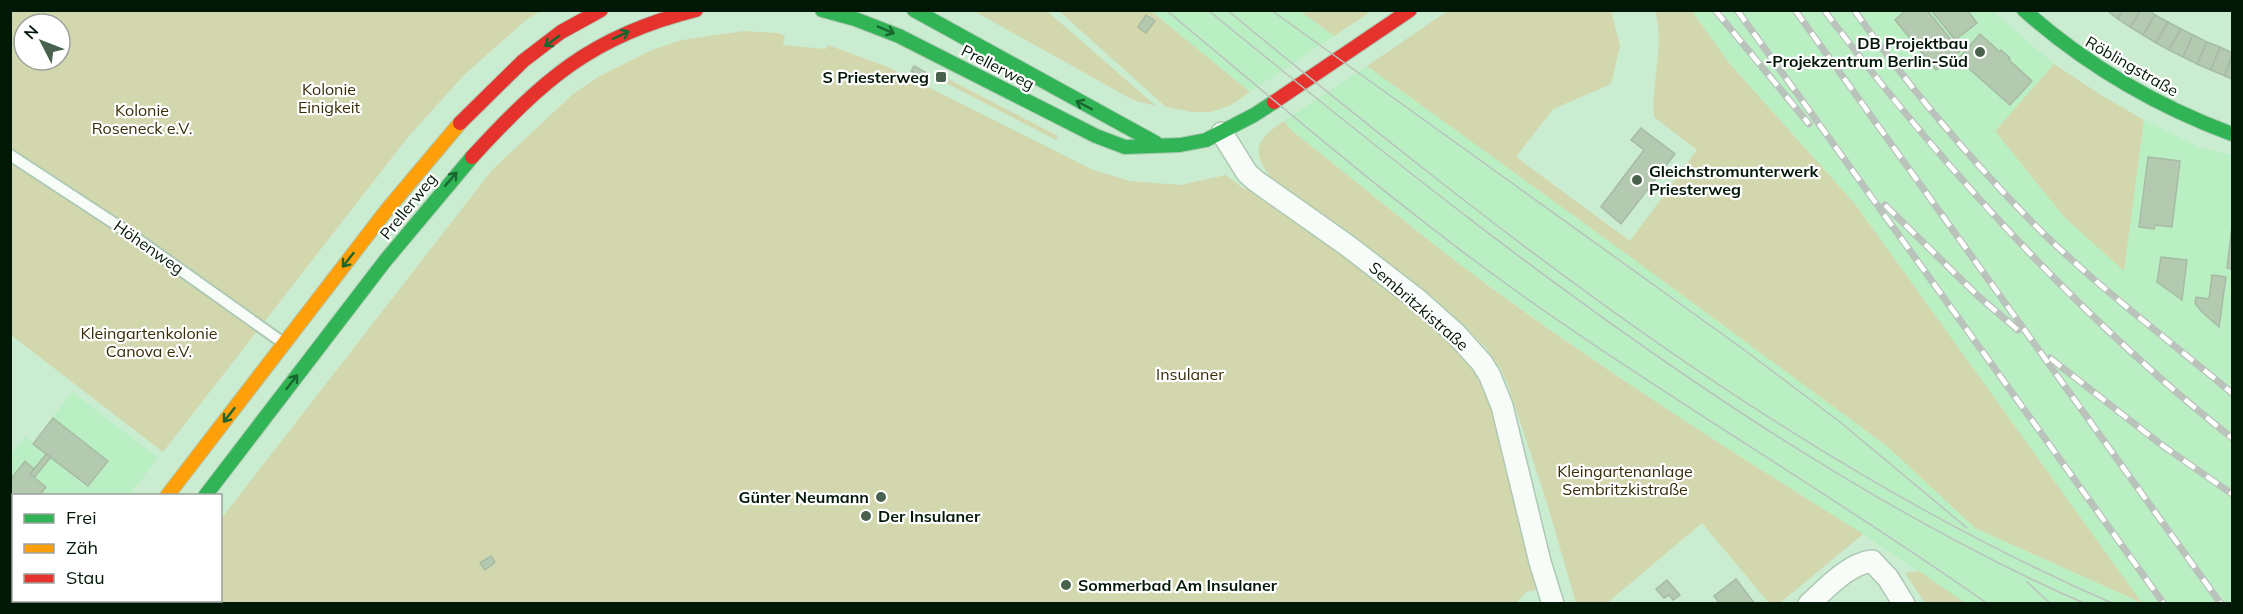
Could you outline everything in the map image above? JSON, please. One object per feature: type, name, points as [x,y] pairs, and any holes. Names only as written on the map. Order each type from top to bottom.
[{"type":"main road","name":"Prellerweg","points":[[168,494],[406,186],[468,116],[532,55],[567,29],[602,10]]},
{"type":"main road","name":"Prellerweg","points":[[206,494],[419,217],[481,145],[530,96],[573,62],[614,38],[652,22],[696,10]]},
{"type":"main road","name":"Prellerweg","points":[[822,10],[855,19],[899,36],[1125,147],[1195,143],[1222,133],[1254,115],[1410,10]]},
{"type":"main road","name":"Prellerweg","points":[[914,10],[1088,107],[1137,129],[1160,145]]},
{"type":"main road","name":"Röblingstraße","points":[[2024,10],[2065,45],[2106,73],[2147,97],[2232,134]]},
{"type":"street","name":"Sembritzkistraße","points":[[1222,133],[1247,173],[1256,181],[1348,246],[1418,300],[1456,334],[1482,363],[1502,406],[1540,562],[1553,603]]},
{"type":"street","points":[[1809,603],[1852,568],[1860,563],[1872,561],[1888,578],[1904,603]]},
{"type":"lane","name":"Höhenweg","points":[[10,155],[126,231],[284,344]]},
{"type":"shaded area","points":[[1151,11],[1300,11],[1334,36],[1250,92]]},
{"type":"shaded area","points":[[1692,11],[1993,11],[2054,64],[1995,131],[2124,270],[2144,120],[2199,147],[2232,155],[2232,603],[2142,604],[1855,204],[1729,63]]},
{"type":"shaded area","points":[[1367,66],[1888,447],[1975,528],[2141,603],[1965,603],[1863,534],[1687,423],[1555,333],[1458,263],[1291,130],[1284,121]]},
{"type":"shaded area","points":[[72,392],[158,458],[130,494],[12,494],[12,602],[47,602],[11,603],[10,456],[25,437],[33,443]]},
{"type":"green space","points":[[1449,10],[1611,11],[1620,46],[1611,84],[1553,109],[1516,157],[1630,241],[1697,150],[1654,117],[1659,37],[1655,11],[1692,11],[1729,63],[1855,204],[2142,603],[1975,528],[1888,447],[1367,66]]},
{"type":"green space","points":[[10,11],[541,11],[526,20],[465,74],[408,137],[163,452],[11,335]]},
{"type":"green space","points":[[974,11],[1047,11],[1156,106],[1133,100]]},
{"type":"green space","points":[[1059,11],[1151,11],[1250,92],[1231,105],[1211,112],[1192,112],[1166,107]]},
{"type":"green space","points":[[1300,11],[1372,11],[1334,36]]},
{"type":"green space","name":"Insulaner","points":[[744,31],[778,33],[785,36],[783,45],[826,49],[828,45],[888,67],[1093,170],[1130,181],[1181,185],[1226,175],[1244,189],[1249,185],[1371,272],[1473,364],[1497,414],[1536,590],[1526,592],[1516,604],[162,604],[163,602],[222,602],[222,518],[492,170],[573,94],[598,77],[652,50],[682,40]]},
{"type":"green space","points":[[2054,64],[2144,120],[2124,271],[2064,217],[1995,131]]},
{"type":"green space","points":[[948,79],[1058,136],[1056,140],[946,83]]},
{"type":"green space","name":"Kleingartenanlage Sembritzkistraße","points":[[1284,121],[1291,130],[1395,214],[1557,335],[1658,403],[1863,534],[1780,603],[1769,603],[1702,523],[1607,603],[1576,603],[1547,503],[1502,371],[1486,348],[1430,295],[1356,238],[1275,182],[1262,163],[1259,148],[1266,135]]},
{"type":"green space","points":[[1919,571],[1965,603],[1925,603],[1905,573]]},
{"type":"building","points":[[1906,10],[1927,10],[1960,51],[1936,70],[1895,20]]},
{"type":"building","points":[[1931,10],[1967,10],[1977,23],[1955,40]]},
{"type":"building","points":[[2106,10],[2123,10],[2118,19]]},
{"type":"building","points":[[2123,10],[2141,10],[2130,27],[2118,19]]},
{"type":"building","points":[[2141,10],[2149,10],[2155,15],[2143,35],[2130,27]]},
{"type":"building","points":[[1146,15],[1155,21],[1146,33],[1138,27]]},
{"type":"building","points":[[2155,15],[2168,22],[2156,43],[2143,35]]},
{"type":"building","points":[[2168,22],[2181,29],[2169,50],[2156,43]]},
{"type":"building","points":[[2181,29],[2193,35],[2183,57],[2169,50]]},
{"type":"building","points":[[1980,34],[2010,58],[2009,60],[2032,81],[2010,105],[1958,59]]},
{"type":"building","points":[[2193,35],[2207,42],[2197,64],[2183,57]]},
{"type":"building","points":[[2207,42],[2220,47],[2211,70],[2197,64]]},
{"type":"building","points":[[2220,47],[2232,53],[2225,76],[2211,70]]},
{"type":"building","points":[[2232,56],[2232,79],[2225,76]]},
{"type":"building","points":[[914,66],[925,72],[923,76],[911,71]]},
{"type":"building","name":"Gleichstromunterwerk Priesterweg","points":[[1641,128],[1675,154],[1621,224],[1601,207],[1644,150],[1631,140]]},
{"type":"building","points":[[2148,157],[2180,161],[2172,227],[2155,225],[2154,229],[2139,227]]},
{"type":"building","points":[[2232,226],[2232,269],[2227,268]]},
{"type":"building","points":[[2161,257],[2187,260],[2182,300],[2157,282]]},
{"type":"building","points":[[2212,275],[2226,277],[2219,327],[2195,303],[2196,297],[2209,299]]},
{"type":"building","points":[[53,418],[108,461],[88,486],[33,444]]},
{"type":"building","points":[[46,454],[51,457],[34,478],[30,474]]},
{"type":"building","points":[[25,461],[34,469],[30,474],[46,487],[41,494],[12,494],[12,531],[10,533],[10,480]]},
{"type":"building","points":[[491,556],[495,562],[485,570],[480,563]]},
{"type":"building","points":[[1736,579],[1755,604],[1720,604],[1714,596]]},
{"type":"building","points":[[1667,580],[1680,595],[1673,600],[1669,595],[1664,598],[1656,589]]},
{"type":"tram line","points":[[1166,10],[1380,187],[1512,288],[1630,369],[1870,524],[1988,604]]},
{"type":"tram line","points":[[1208,10],[1480,226],[1691,379],[1802,452],[1921,522],[2002,565],[2086,604]]},
{"type":"tram line","points":[[1227,10],[1435,178],[1542,259],[1651,338],[1762,413],[1876,483],[1993,547],[2114,604]]},
{"type":"tram line","points":[[1271,10],[1743,349],[1840,422],[1967,528]]},
{"type":"tram line","points":[[2027,582],[2051,604]]},
{"type":"railway","points":[[1715,10],[1809,124]]},
{"type":"railway","points":[[1737,10],[2164,604]]},
{"type":"railway","points":[[1795,10],[2221,604]]},
{"type":"railway","points":[[1824,10],[1916,126],[2014,237],[2120,341],[2232,438]]},
{"type":"railway","points":[[1854,10],[1946,128],[2048,238],[2232,393]]},
{"type":"railway","points":[[1885,205],[1978,296],[2018,330]]},
{"type":"railway","points":[[2050,358],[2159,443],[2232,494]]},
{"type":"traffic: fast","points":[[822,10],[855,19],[899,36],[1096,136],[1125,147],[1180,145],[1206,140],[1274,102]]},
{"type":"traffic: fast","points":[[914,10],[1156,143]]},
{"type":"traffic: fast","points":[[2024,10],[2096,66],[2122,82],[2175,110],[2232,134]]},
{"type":"traffic: fast","points":[[207,494],[385,261],[472,157]]},
{"type":"traffic: slow","points":[[169,494],[386,211],[460,123]]},
{"type":"traffic: jam","points":[[460,123],[523,61],[561,32],[601,10]]},
{"type":"traffic: jam","points":[[472,157],[522,105],[571,64],[627,33],[696,10]]},
{"type":"traffic: jam","points":[[1274,102],[1410,10]]},
{"type":"place","name":"DB Projektbau -Projekzentrum Berlin-Süd","points":[[1980,52]]},
{"type":"place","name":"S Priesterweg","points":[[941,77]]},
{"type":"place","name":"Gleichstromunterwerk Priesterweg","points":[[1637,180]]},
{"type":"place","name":"Günter Neumann","points":[[881,497]]},
{"type":"place","name":"Der Insulaner","points":[[866,516]]},
{"type":"place","name":"Sommerbad Am Insulaner","points":[[1066,585]]},
{"type":"park label","name":"Kolonie Einigkeit","points":[[329,98]]},
{"type":"park label","name":"Kolonie Roseneck e.V.","points":[[142,119]]},
{"type":"park label","name":"Kleingartenkolonie Canova e.V.","points":[[149,342]]}]
